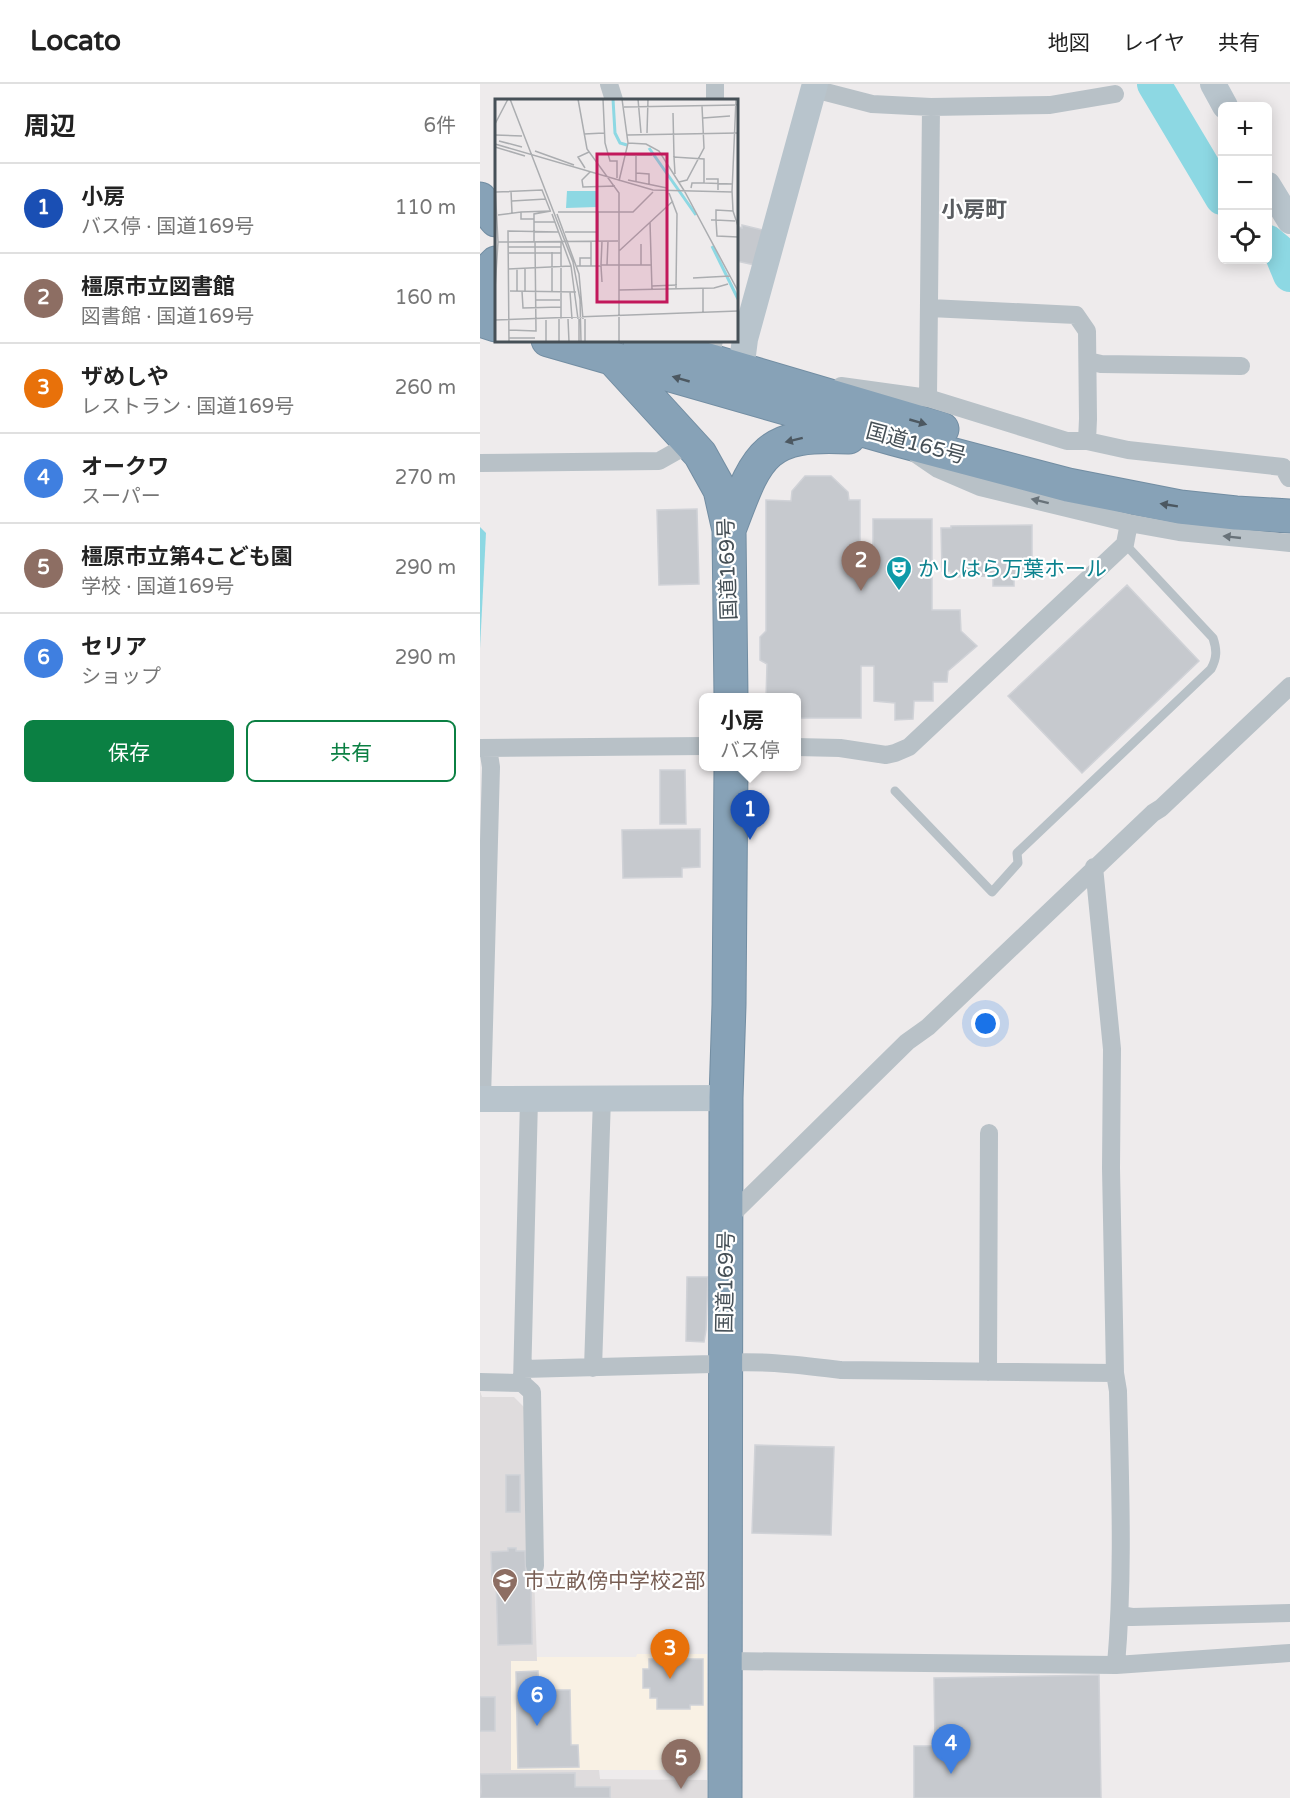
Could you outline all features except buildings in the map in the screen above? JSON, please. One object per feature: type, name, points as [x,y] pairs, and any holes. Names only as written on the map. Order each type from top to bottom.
[{"type":"highway","points":[[480,199],[495,219]]},
{"type":"highway","points":[[480,279],[495,264]]},
{"type":"highway","points":[[480,296],[495,300]]},
{"type":"highway","points":[[480,320],[495,325]]},
{"type":"highway","name":"国道165号","points":[[560,342],[608,350],[739,382],[894,439],[1014,472],[1133,499],[1225,512],[1290,516]]},
{"type":"highway","name":"国道165号","points":[[653,342],[712,351],[739,382],[797,386],[976,439],[1072,464],[1137,478],[1185,485],[1289,487]]},
{"type":"highway","name":"国道169号","points":[[608,350],[700,454],[720,490],[729,530],[730,693]]},
{"type":"highway","points":[[729,530],[757,464],[774,447],[787,441],[818,435],[894,439]]},
{"type":"highway","name":"国道169号","points":[[725,1798],[727,1661],[726,1098],[731,771]]},
{"type":"main road","points":[[1213,84],[1223,102]]},
{"type":"main road","points":[[739,382],[745,339],[814,87]]},
{"type":"main road","points":[[1272,192],[1290,221]]},
{"type":"main road","points":[[481,1099],[726,1098]]},
{"type":"street","points":[[609,84],[614,99]]},
{"type":"street","points":[[814,87],[872,104],[932,107],[1050,105],[1115,94]]},
{"type":"street","points":[[928,398],[932,107]]},
{"type":"street","points":[[930,308],[1076,315],[1087,330],[1087,441]]},
{"type":"street","points":[[1088,361],[1101,364],[1241,366]]},
{"type":"street","points":[[797,386],[821,384],[928,398],[1067,441],[1087,441],[1139,452],[1283,467],[1289,487]]},
{"type":"street","points":[[894,439],[938,469],[980,487],[1129,523],[1179,532],[1290,543]]},
{"type":"street","points":[[480,463],[659,461],[691,443]]},
{"type":"street","points":[[801,747],[840,748],[886,755],[909,747],[1125,544],[1129,523]]},
{"type":"street","points":[[727,1219],[907,1042],[928,1027],[1094,867],[1161,808],[1290,686]]},
{"type":"street","points":[[481,1099],[484,888],[491,767],[484,748],[699,746]]},
{"type":"street","points":[[1094,867],[1112,1049],[1111,1168],[1115,1373],[1118,1391],[1120,1461],[1120,1615],[1116,1665]]},
{"type":"street","points":[[593,1368],[602,1098]]},
{"type":"street","points":[[529,1099],[522,1376],[532,1392],[535,1566]]},
{"type":"street","points":[[987,1372],[989,1133]]},
{"type":"street","points":[[480,1382],[593,1368],[726,1362],[797,1365],[841,1370],[1115,1373]]},
{"type":"street","points":[[1120,1615],[1132,1617],[1290,1613]]},
{"type":"street","points":[[727,1661],[1116,1665],[1290,1653]]},
{"type":"lane","points":[[895,791],[992,892],[1018,863],[1017,853],[1210,669],[1216,659],[1213,638],[1125,544]]},
{"type":"shaded area","points":[[480,1391],[482,1397],[514,1397],[525,1408],[528,1572],[534,1573],[537,1661],[511,1661],[511,1770],[599,1770],[600,1779],[707,1780],[707,1798],[480,1798]]},
{"type":"shaded area","points":[[637,1654],[707,1654],[706,1770],[511,1770],[511,1660],[536,1661],[537,1657],[636,1657]]},
{"type":"water","points":[[480,527],[486,533],[480,648]]},
{"type":"waterway","points":[[1154,84],[1218,191]]},
{"type":"waterway","points":[[1272,245],[1281,253],[1290,275]]},
{"type":"place","name":"橿原市立図書館","points":[[861,591]]},
{"type":"place","name":"かしはら万葉ホール","points":[[899,592]]},
{"type":"place","name":"小房","points":[[750,840]]},
{"type":"place","name":"市立畝傍中学校2部","points":[[505,1604]]},
{"type":"place","name":"ザめしや","points":[[670,1679]]},
{"type":"place","name":"セリア","points":[[537,1726]]},
{"type":"place","name":"オークワ","points":[[951,1774]]},
{"type":"place","name":"橿原市立第4こども園","points":[[681,1789]]},
{"type":"district","name":"小房町","points":[[974,210]]}]
